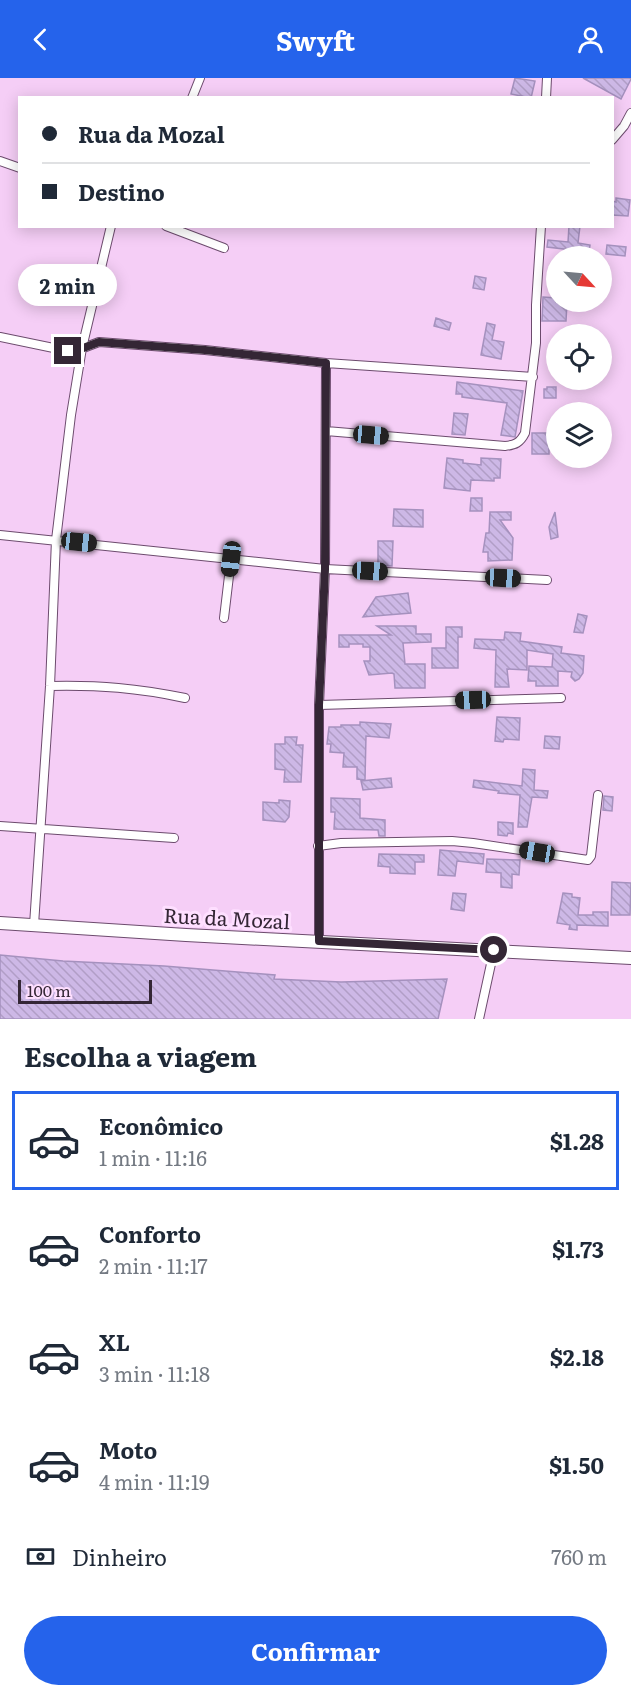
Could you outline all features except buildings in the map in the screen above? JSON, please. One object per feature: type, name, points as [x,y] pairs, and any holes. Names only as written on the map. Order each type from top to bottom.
[{"type":"main road","name":"Rua da Mozal","points":[[0,923],[631,958]]},
{"type":"street","points":[[193,96],[200,78]]},
{"type":"street","points":[[546,96],[547,78]]},
{"type":"street","points":[[614,138],[631,113]]},
{"type":"street","points":[[0,161],[18,167]]},
{"type":"street","points":[[34,925],[50,687],[56,540],[71,415],[82,348],[111,228]]},
{"type":"street","points":[[171,228],[224,248]]},
{"type":"street","points":[[326,431],[505,446],[521,441],[525,433],[533,377],[541,228]]},
{"type":"street","points":[[0,337],[68,351],[99,342],[326,363],[533,377]]},
{"type":"street","points":[[319,941],[319,705],[325,569],[326,363]]},
{"type":"street","points":[[0,535],[325,569],[547,580]]},
{"type":"street","points":[[224,618],[231,559]]},
{"type":"street","points":[[50,687],[91,685],[145,690],[185,698]]},
{"type":"street","points":[[319,705],[561,698]]},
{"type":"street","points":[[318,846],[341,843],[452,841],[588,860],[591,856],[598,795]]},
{"type":"street","points":[[0,826],[174,838]]},
{"type":"street","points":[[479,1019],[494,950]]},
{"type":"route","points":[[68,351],[78,350],[99,342],[326,363],[325,569],[319,705],[319,941],[494,950]]}]
